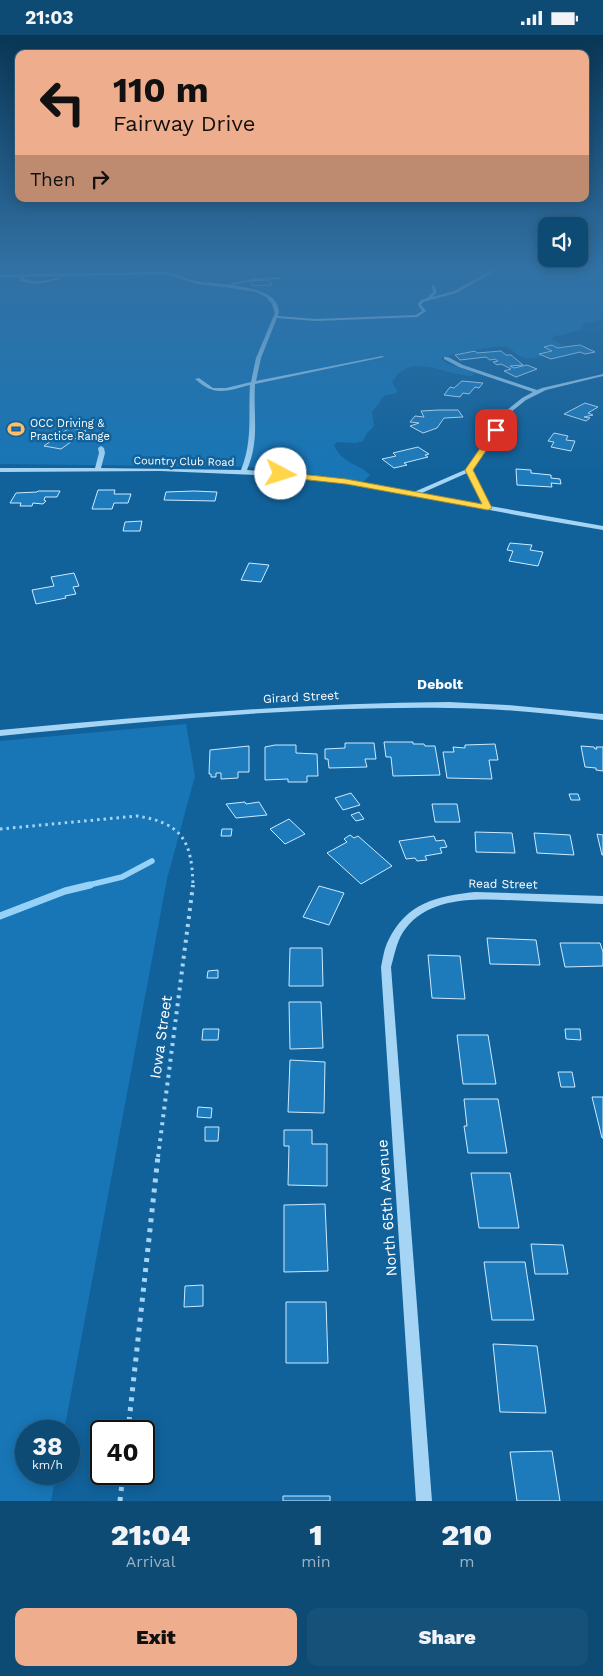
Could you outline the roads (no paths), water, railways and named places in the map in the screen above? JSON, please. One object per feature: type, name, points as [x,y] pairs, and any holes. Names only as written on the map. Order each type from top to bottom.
[{"type":"street","points":[[242,472],[249,460],[253,442],[253,383],[257,360],[267,336]]},
{"type":"street","points":[[197,379],[215,389],[382,357]]},
{"type":"street","points":[[446,358],[461,366],[537,392]]},
{"type":"street","points":[[414,494],[469,470],[515,404],[537,392],[603,375]]},
{"type":"street","points":[[97,470],[102,453],[101,448]]},
{"type":"street","name":"Country Club Road","points":[[0,470],[242,472],[321,478],[603,528]]},
{"type":"street","points":[[469,470],[488,508]]},
{"type":"street","name":"Girard Street","points":[[0,733],[188,716],[392,705],[490,707],[603,717]]},
{"type":"street","name":"Read Street","points":[[408,918],[440,900],[458,896],[483,895],[603,900]]},
{"type":"street","name":"North 65th Avenue","points":[[408,918],[394,935],[388,950],[386,967],[424,1501]]},
{"type":"waterway","points":[[85,886],[122,877],[152,861]]},
{"type":"waterway","points":[[0,916],[65,891],[90,885]]},
{"type":"place","name":"OCC Driving & Practice Range","points":[[16,429]]},
{"type":"district","name":"Debolt","points":[[440,684]]}]
